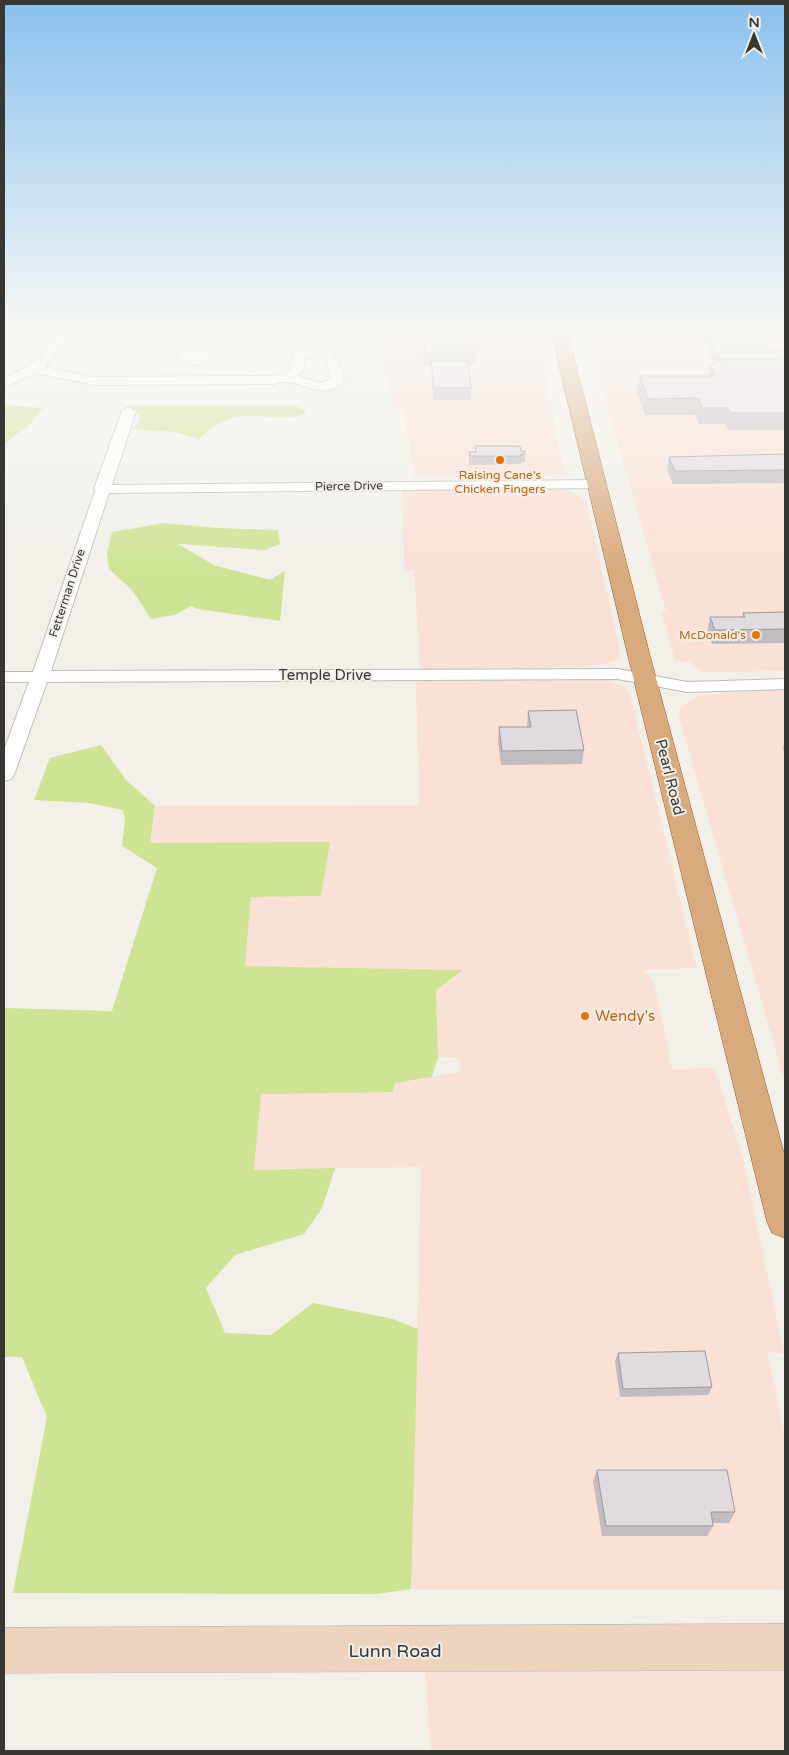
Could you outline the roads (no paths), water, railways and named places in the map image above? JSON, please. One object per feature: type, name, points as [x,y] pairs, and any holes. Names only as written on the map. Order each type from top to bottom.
[{"type":"main road","name":"Pearl Road","points":[[580,412],[785,1222]]},
{"type":"street","name":"Fetterman Drive","points":[[4,775],[40,677],[101,488],[129,412]]},
{"type":"street","name":"Pierce Drive","points":[[101,488],[597,484]]},
{"type":"street","name":"Temple Drive","points":[[4,677],[618,674],[687,687],[785,684]]},
{"type":"street","name":"Lunn Road","points":[[4,1652],[785,1647]]},
{"type":"place","name":"Raising Cane's Chicken Fingers","points":[[500,460]]},
{"type":"place","name":"McDonald's","points":[[756,635]]},
{"type":"place","name":"Wendy's","points":[[585,1016]]}]
